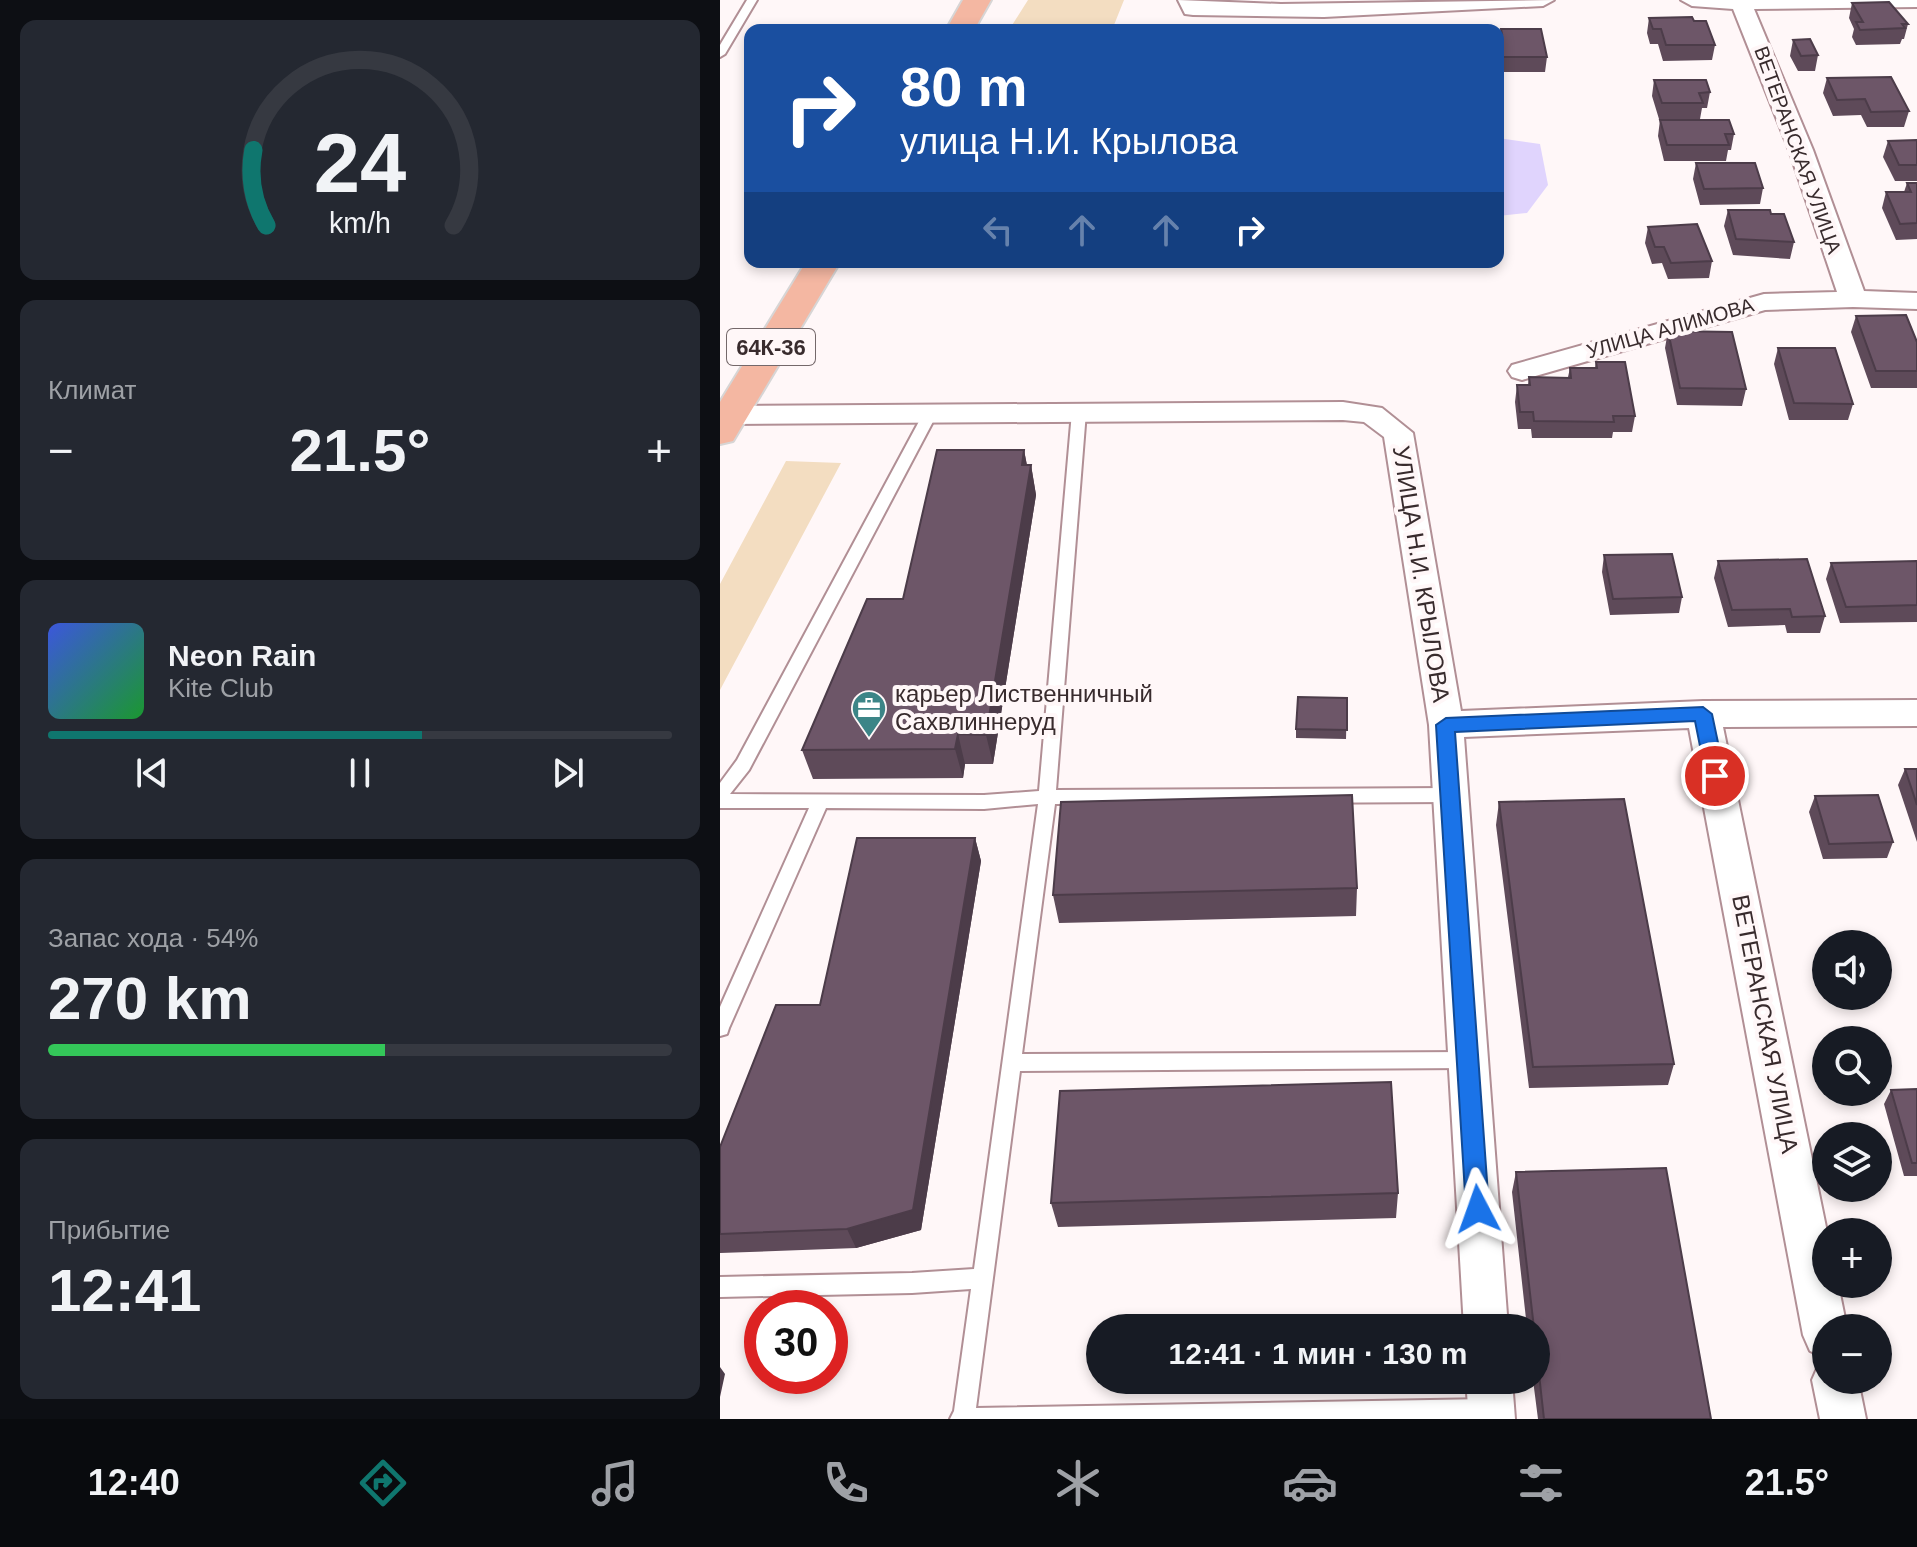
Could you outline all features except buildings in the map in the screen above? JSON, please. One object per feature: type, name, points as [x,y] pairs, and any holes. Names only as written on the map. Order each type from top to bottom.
[{"type":"main road","points":[[963,24],[977,0]]},
{"type":"main road","name":"64К-36","points":[[725,424],[819,268]]},
{"type":"street","points":[[1191,4],[1364,11],[1543,0]]},
{"type":"street","points":[[1692,0],[1741,3],[1917,1]]},
{"type":"street","name":"ВЕТЕРАНСКАЯ УЛИЦА","points":[[1741,3],[1801,150],[1853,299]]},
{"type":"street","name":"УЛИЦА АЛИМОВА","points":[[1522,371],[1764,302],[1853,299],[1917,301]]},
{"type":"street","name":"УЛИЦА Н.И. КРЫЛОВА","points":[[725,424],[930,414],[1343,411],[1372,414],[1398,433],[1446,725],[1703,714],[1917,713]]},
{"type":"street","name":"ВЕТЕРАНСКАЯ УЛИЦА","points":[[1703,714],[1822,1314]]},
{"type":"street","points":[[1446,725],[1485,1314]]},
{"type":"street","points":[[1838,1394],[1843,1419]]},
{"type":"lane","points":[[720,54],[752,0]]},
{"type":"lane","points":[[1079,412],[1047,797],[963,1419],[1491,1403]]},
{"type":"lane","points":[[720,798],[743,765],[930,414]]},
{"type":"lane","points":[[720,798],[984,802],[1047,797],[1450,795]]},
{"type":"lane","points":[[720,1028],[821,800]]},
{"type":"lane","points":[[1012,1063],[1468,1060]]},
{"type":"lane","points":[[720,1287],[912,1283],[983,1278]]},
{"type":"shaded area","points":[[1028,0],[1124,0],[1114,24],[1013,24]]},
{"type":"shaded area","points":[[1504,139],[1540,144],[1548,185],[1527,213],[1504,215]]},
{"type":"shaded area","points":[[786,461],[841,463],[720,690],[720,584]]},
{"type":"place","name":"карьер Лиственничный Сахвлиннеруд","points":[[869,739]]},
{"type":"route","points":[[1478,1209],[1446,725],[1703,714],[1715,776]]}]
